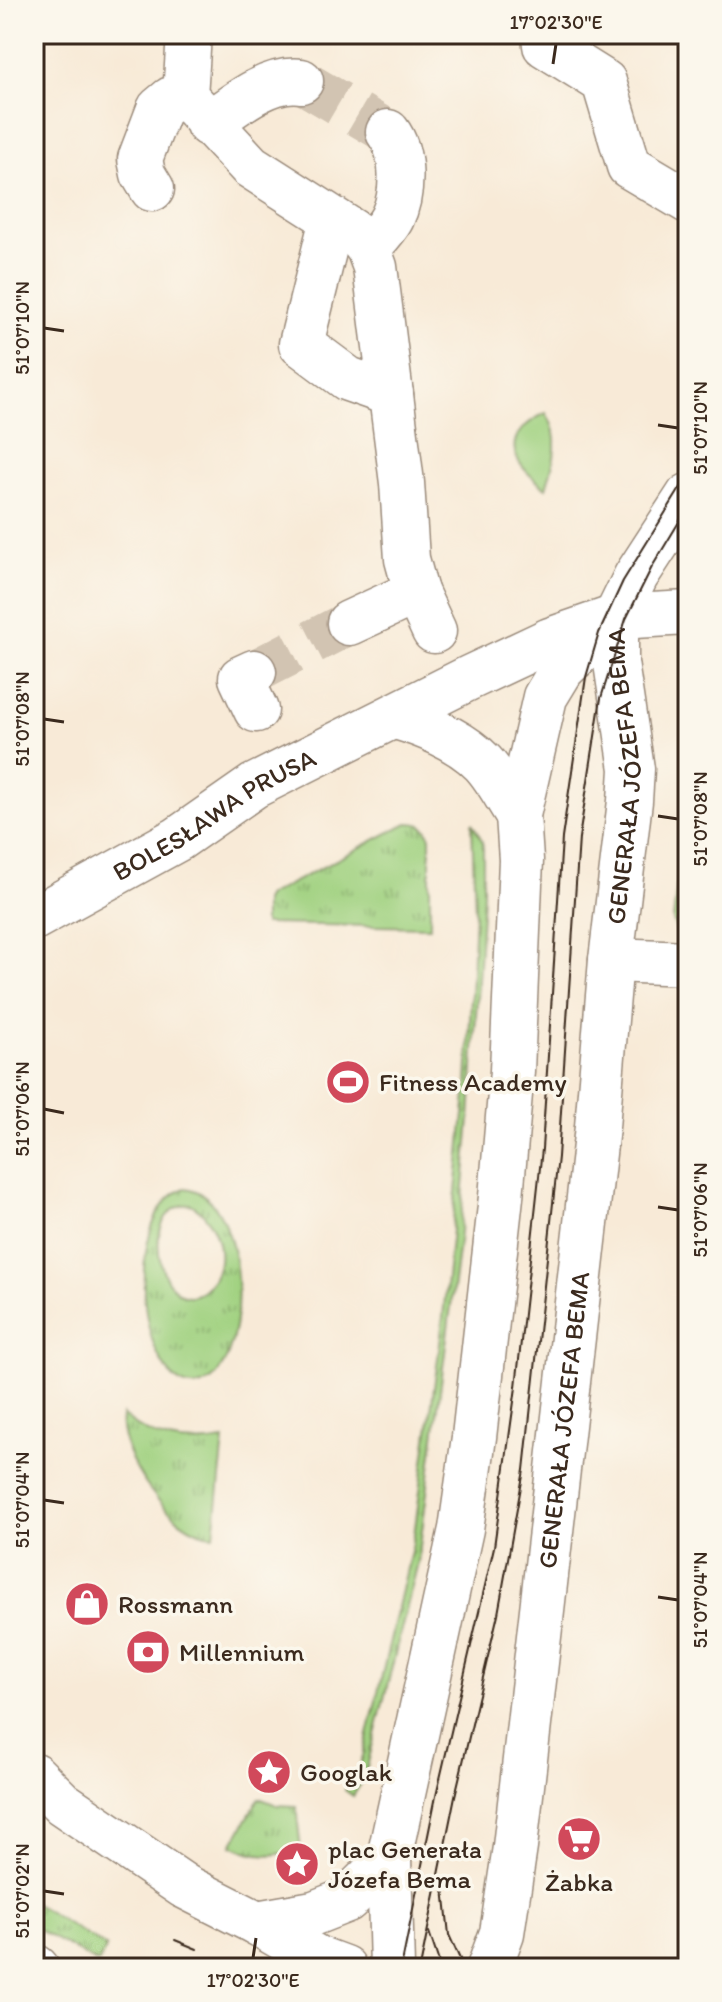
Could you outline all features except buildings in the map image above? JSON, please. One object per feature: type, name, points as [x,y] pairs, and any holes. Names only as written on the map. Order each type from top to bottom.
[{"type":"street","points":[[189,34],[196,110]]},
{"type":"street","points":[[544,34],[545,45],[604,82],[629,166],[688,201]]},
{"type":"street","points":[[196,110],[292,79],[301,81]]},
{"type":"street","points":[[152,189],[143,174],[140,159],[159,109],[171,99],[196,110],[250,166],[358,235],[368,248],[375,267],[391,394],[407,559],[416,592],[434,631]]},
{"type":"street","points":[[368,248],[392,217],[399,184],[401,163],[396,143],[388,132]]},
{"type":"street","points":[[332,219],[301,344],[348,379],[391,394]]},
{"type":"street","points":[[616,617],[636,576],[688,496]]},
{"type":"street","points":[[349,623],[416,592]]},
{"type":"street","name":"BOLESŁAWA PRUSA","points":[[34,918],[178,839],[254,786],[550,640],[616,617],[688,613]]},
{"type":"street","name":"GENERAŁA JÓZEFA BEMA","points":[[392,1968],[389,1858],[461,1529],[474,1437],[512,1071],[521,860],[518,815],[545,697],[562,669],[616,617]]},
{"type":"street","name":"GENERAŁA JÓZEFA BEMA","points":[[489,1968],[502,1933],[515,1847],[595,1142],[632,769],[616,663],[616,617]]},
{"type":"street","points":[[396,717],[461,745],[483,764],[518,815]]},
{"type":"street","points":[[611,960],[688,963]]},
{"type":"street","points":[[34,1775],[62,1803],[184,1886],[317,1958],[344,1968]]},
{"type":"street","points":[[257,1923],[314,1913],[347,1900],[389,1858]]},
{"type":"green space","points":[[546,413],[555,440],[554,459],[546,488],[524,468],[514,449],[521,430]]},
{"type":"green space","points":[[688,787],[688,931],[677,931],[673,920]]},
{"type":"green space","points":[[407,823],[422,826],[430,837],[430,927],[264,924],[264,901],[267,896]]},
{"type":"green space","points":[[472,823],[483,842],[483,894],[470,1119],[459,1243],[418,1562],[368,1763],[363,1780],[353,1796],[345,1790],[357,1773],[363,1756],[413,1543],[441,1336],[467,1085],[475,912]]},
{"type":"green space","points":[[185,1188],[207,1198],[223,1221],[233,1252],[238,1287],[236,1322],[228,1353],[215,1376],[197,1386],[177,1381],[161,1362],[150,1333],[144,1299],[144,1263],[151,1230],[164,1204]],"holes":[[[191,1204],[208,1220],[218,1243],[218,1267],[206,1288],[191,1296],[178,1292],[167,1280],[159,1243],[162,1224],[173,1210]]]},
{"type":"green space","points":[[122,1415],[146,1431],[170,1440],[196,1443],[224,1440],[214,1535],[181,1522],[150,1490],[128,1451]]},
{"type":"green space","points":[[259,1798],[277,1805],[296,1806],[301,1850],[266,1855],[232,1845]]},
{"type":"green space","points":[[34,1903],[106,1947],[98,1963],[34,1927]]},
{"type":"tunnel","points":[[301,81],[388,132]]},
{"type":"tunnel","points":[[254,672],[349,623]]},
{"type":"tram line","points":[[401,1968],[436,1796],[494,1547],[516,1387],[542,1149],[562,838],[586,677],[599,633],[623,581],[688,476]]},
{"type":"tram line","points":[[420,1968],[455,1796],[498,1614],[524,1470],[558,1157],[579,838],[601,698],[626,619],[652,567],[688,507]]},
{"type":"tram line","points":[[444,1888],[449,1935],[464,1968]]},
{"type":"tram line","points":[[429,1932],[441,1968]]},
{"type":"tram line","points":[[175,1940],[197,1949]]},
{"type":"tram line","points":[[171,1965],[180,1968]]},
{"type":"place","name":"Fitness Academy","points":[[348,1082]]},
{"type":"place","name":"Rossmann","points":[[87,1604]]},
{"type":"place","name":"Millennium","points":[[148,1652]]},
{"type":"place","name":"Googlak","points":[[269,1772]]},
{"type":"place","name":"Żabka","points":[[579,1839]]},
{"type":"place","name":"plac Generała Józefa Bema","points":[[297,1864]]}]
